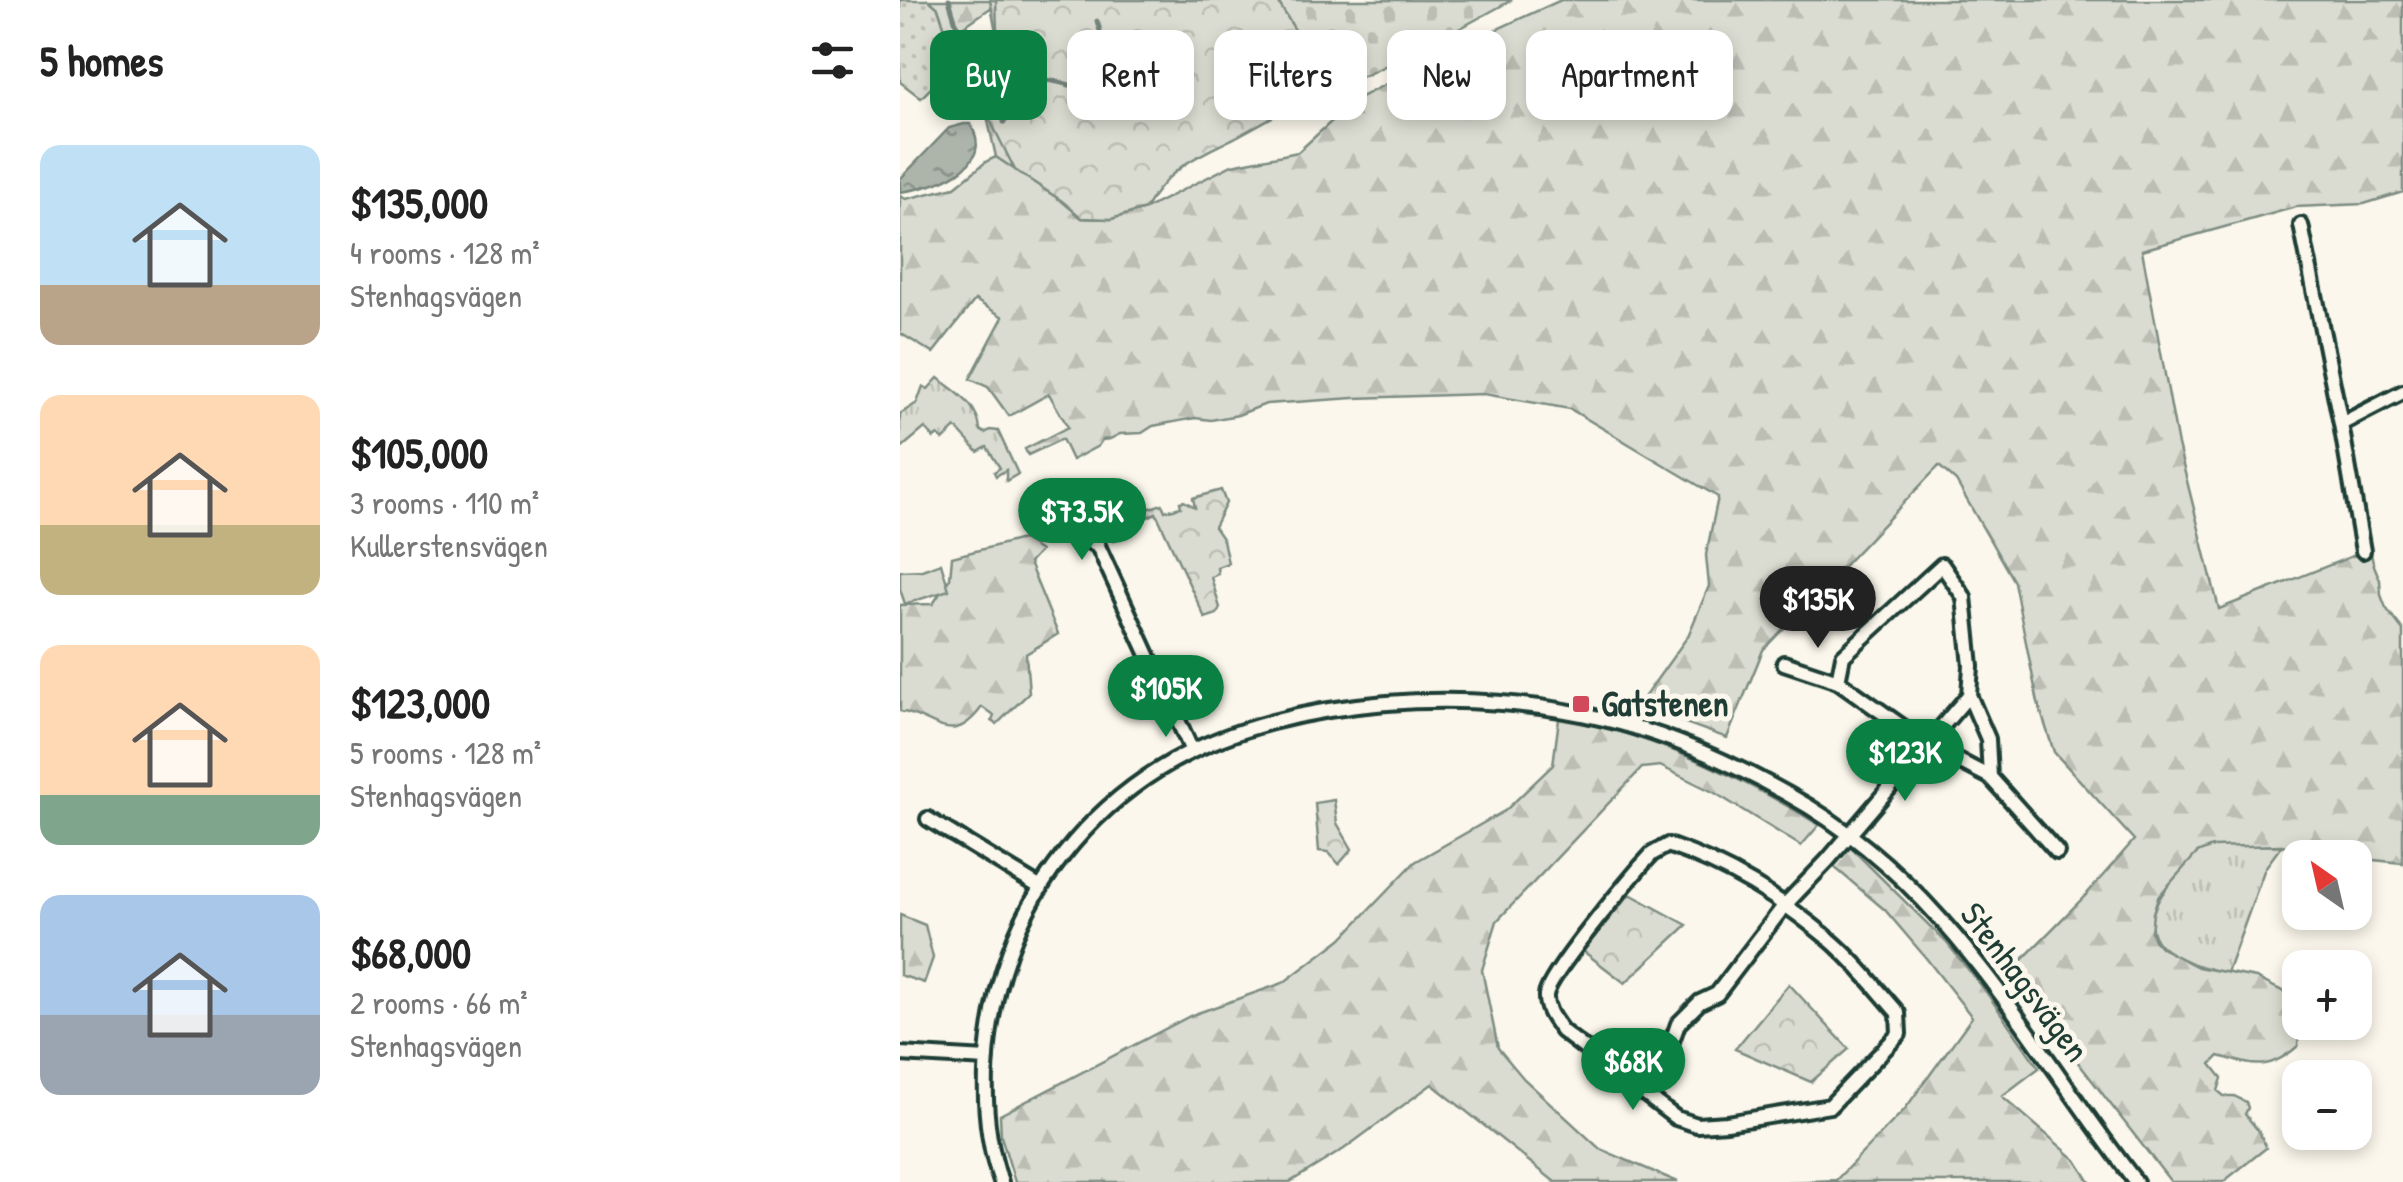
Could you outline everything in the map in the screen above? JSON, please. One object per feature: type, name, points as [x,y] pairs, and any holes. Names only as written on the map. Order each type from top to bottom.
[{"type":"street","points":[[2301,225],[2363,551]]},
{"type":"street","points":[[2340,424],[2403,392]]},
{"type":"street","points":[[1098,546],[1192,751]]},
{"type":"street","points":[[1838,680],[1843,656],[1942,565],[1964,597],[1972,666],[1969,695],[1988,738],[1990,776]]},
{"type":"street","points":[[1784,663],[1838,680],[1928,745],[1990,776],[2057,852]]},
{"type":"street","points":[[1638,1088],[1667,1055],[1678,1024],[1700,1002],[1717,994],[1784,906],[1969,695]]},
{"type":"street","name":"Stenhagsvägen","points":[[1002,1182],[990,1143],[987,1059],[1002,973],[1040,888],[1062,856],[1102,812],[1170,763],[1257,727],[1396,702],[1491,702],[1602,718],[1649,732],[1790,796],[1850,834],[1957,936],[2136,1182]]},
{"type":"street","points":[[928,819],[1040,888]]},
{"type":"street","points":[[1668,846],[1707,858],[1745,878],[1784,906],[1830,940],[1898,1013],[1899,1034],[1830,1106],[1727,1123],[1697,1125],[1676,1118],[1562,1031],[1547,1006],[1546,992],[1562,966],[1652,854],[1668,846]]},
{"type":"street","points":[[900,1054],[987,1059]]},
{"type":"green space","points":[[900,0],[929,0],[938,8],[945,30],[930,30],[930,89],[921,98],[900,82]]},
{"type":"green space","points":[[929,0],[990,0],[992,7],[956,30],[946,30],[938,8]]},
{"type":"green space","points":[[990,0],[1512,0],[1457,30],[1387,30],[1387,65],[1367,75],[1367,30],[1214,30],[1214,120],[1266,120],[1197,155],[1159,185],[1145,209],[1111,219],[1082,218],[996,157],[988,120],[1047,120],[1047,30],[996,30]]},
{"type":"green space","points":[[996,0],[1277,0],[1295,30],[1214,30],[1214,120],[1267,120],[1184,165],[1164,182],[1145,209],[1111,219],[1082,218],[1015,170],[990,120],[1047,120],[1047,30],[997,30]]},
{"type":"green space","points":[[1561,0],[2403,0],[2403,192],[2364,204],[2296,207],[2142,250],[2178,445],[2219,609],[2370,549],[2386,608],[2403,630],[2403,863],[2372,860],[2372,840],[2282,840],[2282,845],[2212,847],[2197,853],[2158,897],[2151,932],[2161,948],[2198,967],[2256,978],[2282,991],[2282,1040],[2298,1040],[2298,1046],[2269,1063],[2251,1064],[2219,1056],[2211,1064],[2222,1078],[2218,1091],[2246,1102],[2245,1114],[2266,1148],[2223,1182],[2171,1182],[2077,1061],[2013,969],[2134,840],[2054,752],[2038,703],[2014,582],[1956,481],[1939,466],[1763,650],[1727,738],[1638,706],[1688,636],[1709,586],[1706,555],[1718,497],[1570,409],[1484,394],[1266,404],[1238,415],[1211,420],[1195,418],[1153,426],[1142,433],[1120,434],[1102,440],[1072,460],[1062,439],[1028,455],[1025,449],[1068,427],[1049,394],[1009,416],[988,387],[970,379],[1003,317],[975,300],[933,353],[900,333],[900,196],[906,199],[955,187],[996,157],[1082,218],[1111,219],[1145,209],[1232,165],[1298,152],[1333,120],[1367,120],[1367,94],[1387,84],[1387,120],[1506,120],[1506,30],[1495,30]]},
{"type":"green space","points":[[938,378],[971,406],[980,430],[998,431],[1018,474],[1006,481],[1006,470],[996,476],[994,472],[1000,468],[987,447],[978,452],[956,428],[943,440],[938,435],[934,438],[925,428],[900,449],[900,414],[917,403],[923,386],[928,389]]},
{"type":"green space","points":[[1221,490],[1226,503],[1214,527],[1223,540],[1228,563],[1217,567],[1218,574],[1211,577],[1220,608],[1217,614],[1205,618],[1156,513],[1128,526],[1130,533],[1113,541],[1106,523],[1162,504],[1165,511],[1181,507],[1180,502],[1184,501],[1195,507],[1193,498]]},
{"type":"green space","points":[[1022,539],[1040,551],[1029,563],[1058,634],[1026,654],[1029,693],[997,724],[992,721],[994,716],[982,707],[971,720],[952,729],[900,711],[900,605],[933,604],[950,578],[952,557]]},
{"type":"green space","points":[[941,563],[949,590],[905,604],[900,571],[922,570]]},
{"type":"green space","points":[[1559,719],[1613,730],[1673,750],[1748,784],[1819,825],[1801,846],[1715,793],[1660,766],[1642,768],[1497,921],[1482,970],[1498,1048],[1524,1079],[1600,1149],[1678,1182],[1555,1182],[1432,1084],[1344,1149],[1290,1182],[1015,1182],[1001,1136],[1000,1115],[1192,1015],[1283,983],[1341,939],[1415,862],[1506,810],[1553,765]]},
{"type":"green space","points":[[1334,800],[1337,823],[1352,849],[1339,864],[1328,852],[1319,851],[1315,803]]},
{"type":"green space","points":[[1846,843],[1946,942],[1984,989],[2039,1068],[2002,1096],[2076,1160],[2090,1182],[1786,1182],[1836,1180],[1905,1109],[1972,1017],[1885,910],[1827,861]]},
{"type":"green space","points":[[2223,845],[2282,845],[2265,868],[2227,973],[2172,954],[2153,933],[2152,919],[2158,902],[2183,867],[2205,849]]},
{"type":"green space","points":[[1630,894],[1687,925],[1625,983],[1583,951]]},
{"type":"green space","points":[[900,915],[925,925],[933,958],[924,983],[900,975]]},
{"type":"green space","points":[[1789,984],[1849,1049],[1811,1082],[1735,1049]]},
{"type":"water","points":[[970,124],[976,139],[976,152],[969,163],[944,180],[900,192],[900,179],[949,128]]},
{"type":"waterway","points":[[949,0],[958,30]]},
{"type":"waterway","points":[[1004,122],[1014,110],[1019,93],[1030,82],[1044,80],[1074,86],[1092,74],[1102,51],[1097,21]]},
{"type":"place","name":"Gatstenen","points":[[1581,704]]}]
